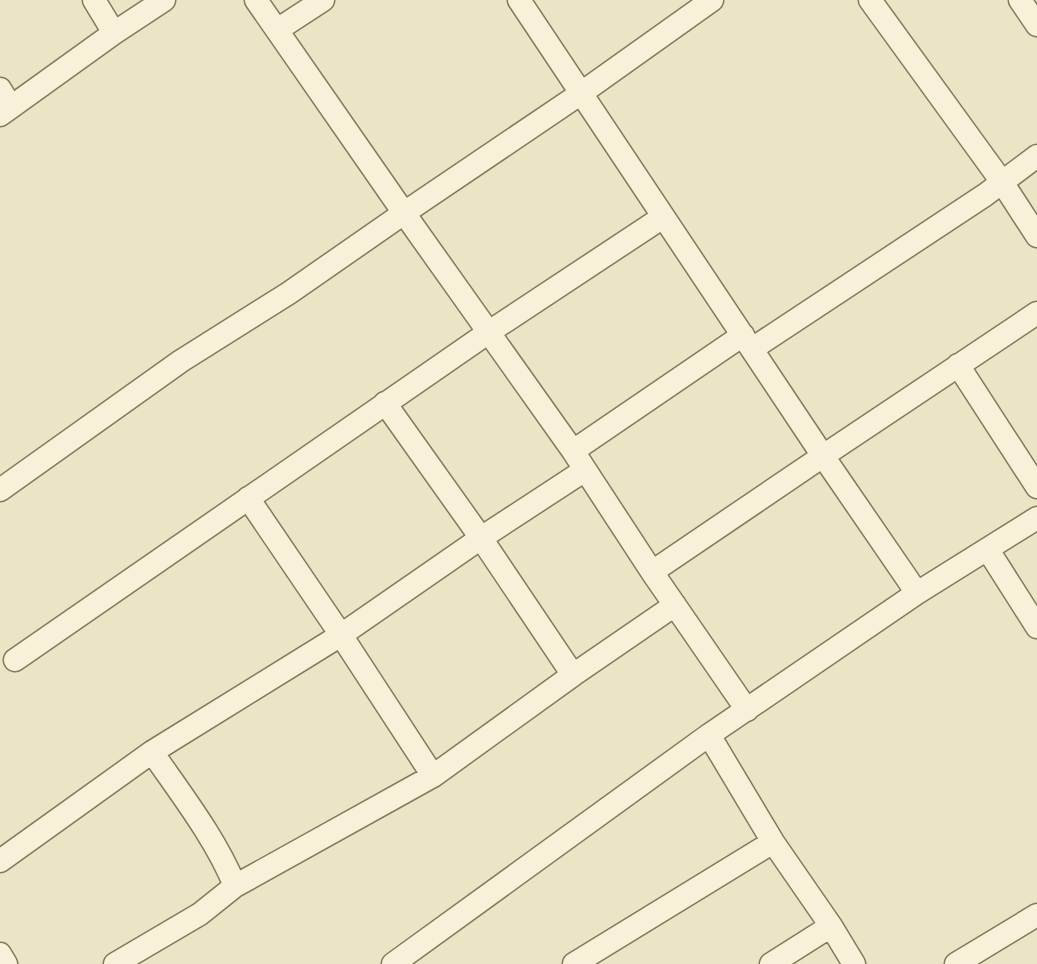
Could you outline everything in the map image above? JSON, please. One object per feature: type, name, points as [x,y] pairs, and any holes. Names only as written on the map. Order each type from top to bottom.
[{"type":"street","points":[[94,0],[114,33]]},
{"type":"street","points":[[4,104],[164,0]]},
{"type":"street","points":[[256,0],[573,451],[652,572],[747,710]]},
{"type":"street","points":[[277,30],[323,0]]},
{"type":"street","points":[[519,0],[917,593]]},
{"type":"street","points":[[0,490],[181,361],[289,293],[580,94],[711,0]]},
{"type":"street","points":[[870,0],[1002,182],[1037,236]]},
{"type":"street","points":[[1020,0],[1037,25]]},
{"type":"street","points":[[573,451],[985,195],[1037,156]]},
{"type":"street","points":[[15,660],[385,403],[663,217]]},
{"type":"street","points":[[652,572],[1037,313]]},
{"type":"street","points":[[958,365],[1037,487]]},
{"type":"street","points":[[385,403],[482,538],[573,675]]},
{"type":"street","points":[[0,861],[152,752],[341,635],[585,470]]},
{"type":"street","points":[[248,498],[433,776]]},
{"type":"street","points":[[406,960],[709,735],[917,593],[1037,518]]},
{"type":"street","points":[[988,550],[1037,627]]},
{"type":"street","points":[[115,964],[200,914],[235,886],[433,776],[675,605]]},
{"type":"street","points":[[709,735],[773,842],[831,926],[854,964]]},
{"type":"street","points":[[152,752],[206,831],[235,886]]},
{"type":"street","points":[[574,964],[773,842]]},
{"type":"street","points":[[956,964],[1037,915]]},
{"type":"street","points":[[771,964],[831,926]]},
{"type":"street","points":[[0,954],[6,964]]}]
